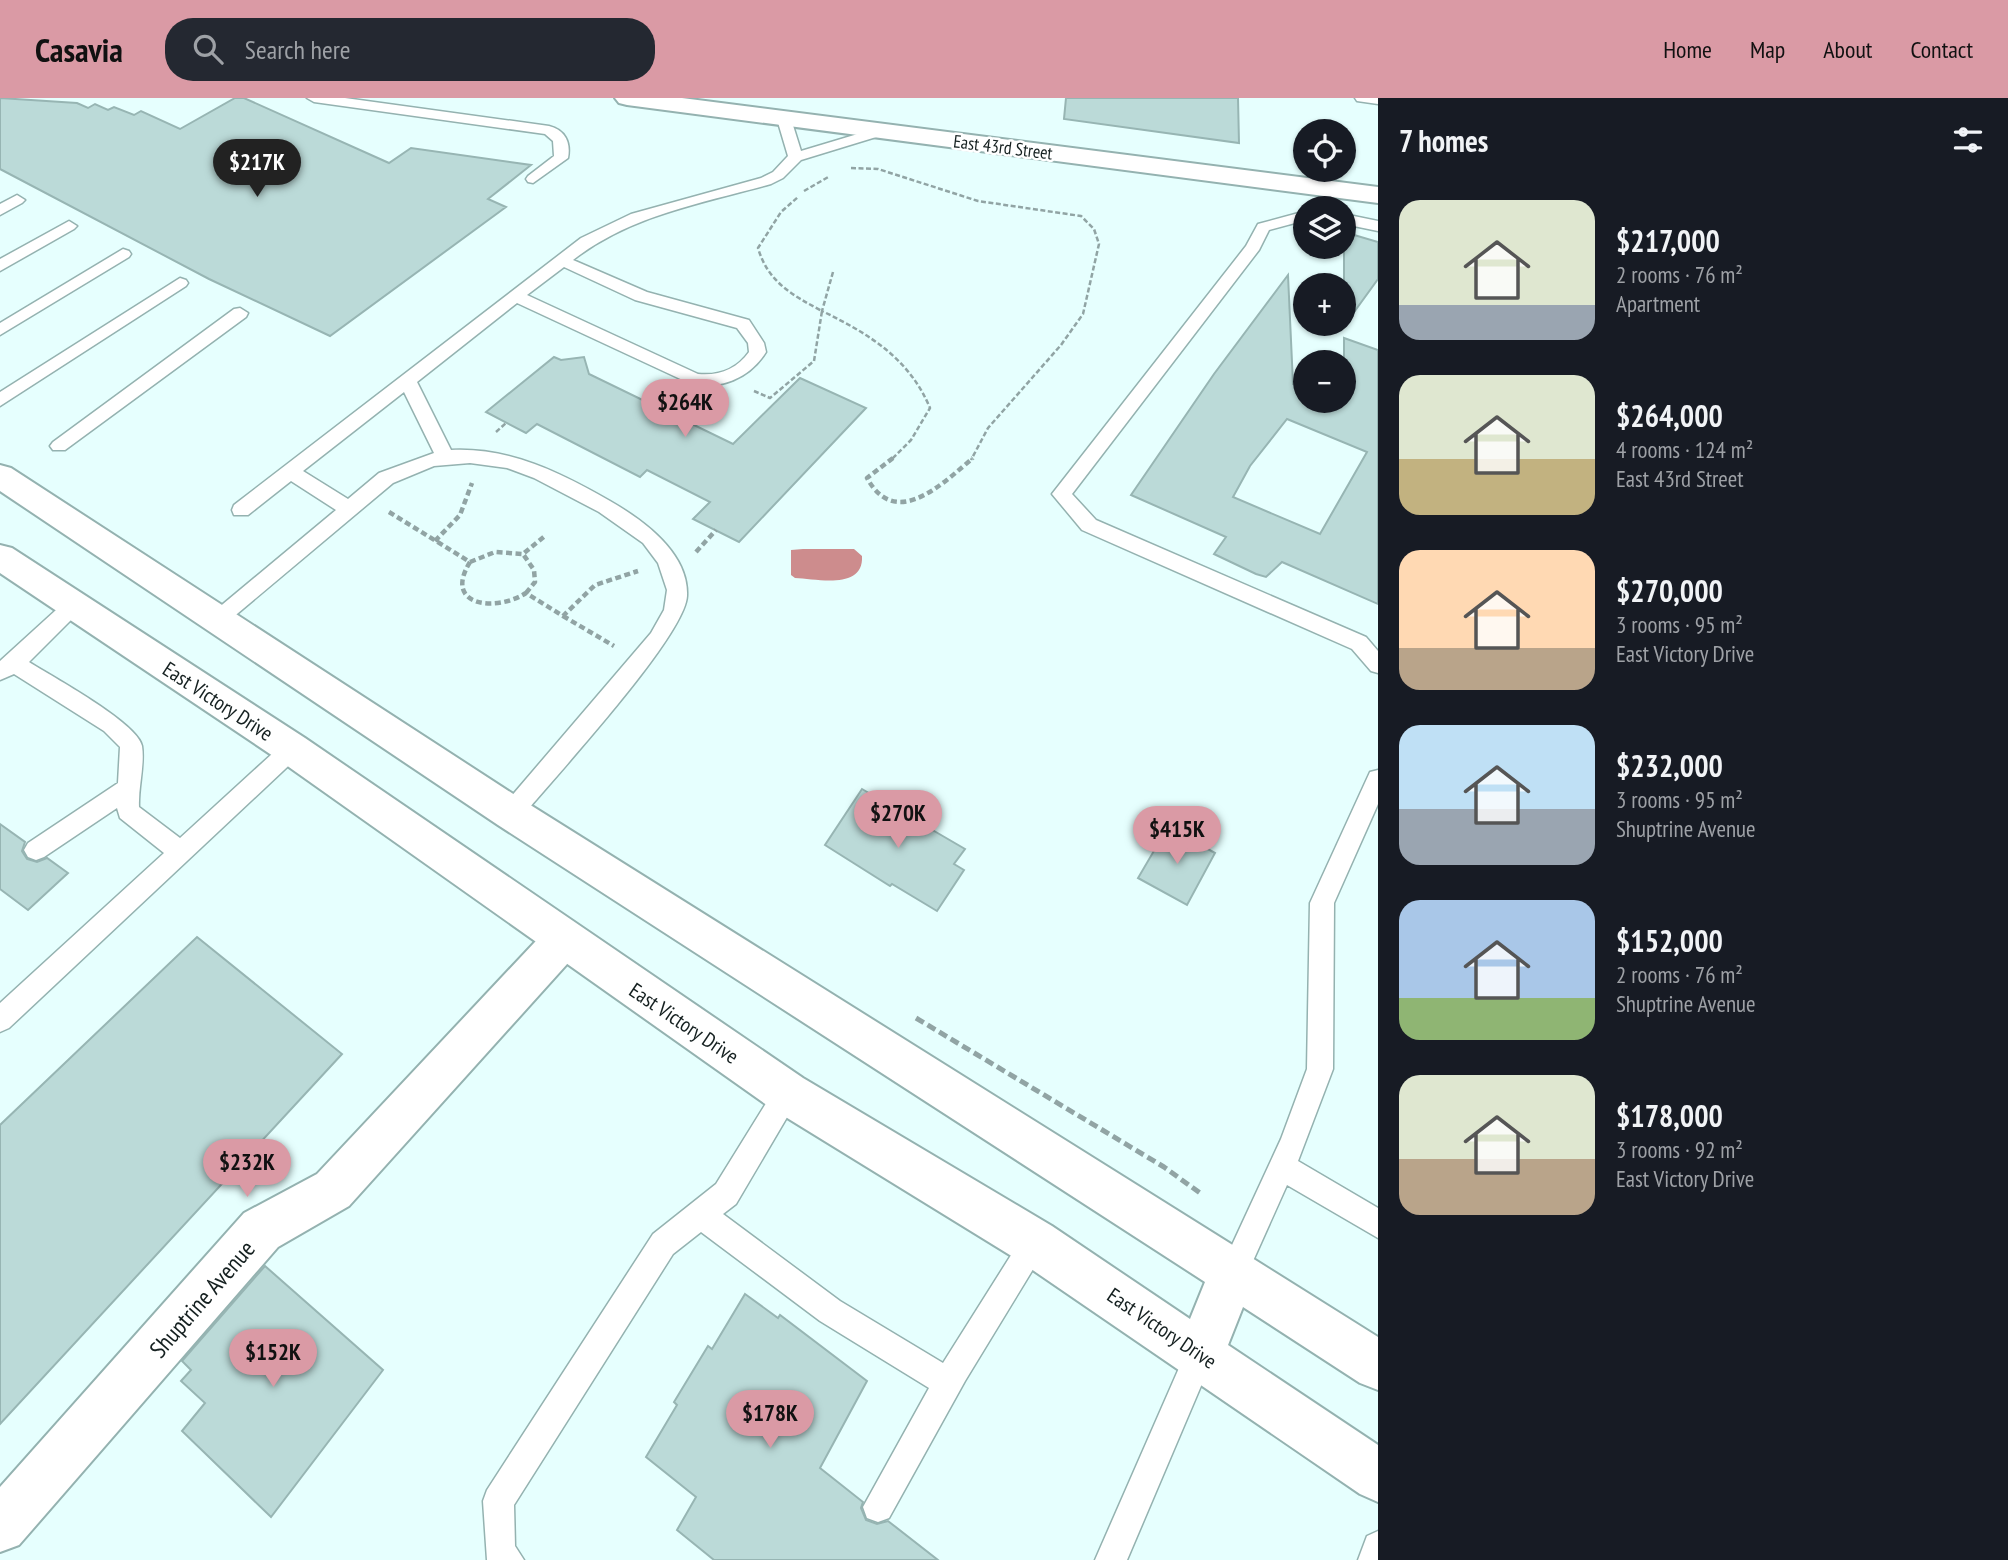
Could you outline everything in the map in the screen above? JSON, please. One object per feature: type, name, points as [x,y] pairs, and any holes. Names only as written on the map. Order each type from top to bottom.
[{"type":"main road","name":"East 43rd Street","points":[[627,98],[752,106],[783,119],[1378,195]]},
{"type":"main road","points":[[0,476],[511,813],[1378,1365]]},
{"type":"main road","name":"East Victory Drive","points":[[0,557],[292,749],[563,940],[787,1093],[1035,1243],[1378,1476]]},
{"type":"main road","name":"Shuptrine Avenue","points":[[0,1526],[261,1230],[333,1190],[563,940]]},
{"type":"main road","points":[[1200,1353],[1234,1271]]},
{"type":"lane","points":[[314,98],[549,130],[559,138],[563,147],[561,158],[533,179]]},
{"type":"lane","points":[[1362,98],[1378,100]]},
{"type":"lane","points":[[783,119],[796,157]]},
{"type":"lane","points":[[241,510],[587,240],[636,218],[765,181],[778,175],[796,157],[881,131]]},
{"type":"lane","points":[[0,210],[18,200]]},
{"type":"lane","points":[[1293,219],[1263,227],[1252,247],[1061,494],[1089,525],[1359,643],[1378,665]]},
{"type":"lane","points":[[1356,221],[1378,226]]},
{"type":"lane","points":[[0,266],[69,226]]},
{"type":"lane","points":[[0,330],[123,254]]},
{"type":"lane","points":[[515,296],[695,379],[708,381],[744,369],[758,352],[756,343],[743,324],[641,296],[561,260]]},
{"type":"lane","points":[[0,400],[180,282]]},
{"type":"lane","points":[[59,446],[240,313]]},
{"type":"lane","points":[[408,382],[445,457]]},
{"type":"lane","points":[[218,619],[386,478],[416,465],[445,457],[510,462],[537,471],[631,522],[649,536],[667,562],[677,590],[673,615],[658,639],[511,813]]},
{"type":"lane","points":[[289,471],[357,502]]},
{"type":"lane","points":[[74,606],[7,667],[112,725],[131,744],[132,764],[126,789],[128,811],[181,852]]},
{"type":"lane","points":[[0,1020],[292,749]]},
{"type":"lane","points":[[1234,1271],[1281,1166],[1320,1069],[1322,903],[1378,779]]},
{"type":"lane","points":[[36,850],[126,789]]},
{"type":"lane","points":[[508,1560],[500,1554],[498,1501],[663,1244],[726,1194],[787,1093]]},
{"type":"lane","points":[[1281,1166],[1378,1224]]},
{"type":"lane","points":[[700,1214],[830,1311],[948,1383]]},
{"type":"lane","points":[[878,1507],[948,1383],[1035,1243]]},
{"type":"lane","points":[[1111,1560],[1200,1353]]},
{"type":"lane","points":[[1374,1560],[1378,1547]]},
{"type":"path","points":[[851,169],[878,169],[978,201],[1082,216],[1094,229],[1099,244],[1083,314],[1062,345],[988,428],[975,456],[937,489],[921,498],[897,503],[874,491],[867,478],[894,459],[919,433],[930,408],[924,388],[913,372],[866,332],[822,311],[784,291],[762,266],[758,248],[781,212],[806,189],[829,176],[851,169]]},
{"type":"path","points":[[726,376],[770,398],[814,361],[822,311],[833,272]]},
{"type":"path","points":[[357,502],[470,562]]},
{"type":"path","points":[[563,617],[595,585],[695,553],[716,530]]},
{"type":"path","points":[[523,554],[546,535]]},
{"type":"path","points":[[505,550],[523,554],[534,570],[535,582],[518,600],[499,606],[480,604],[465,595],[460,584],[461,573],[470,562],[487,552],[505,550]]},
{"type":"path","points":[[526,593],[640,661]]},
{"type":"shaded area","points":[[854,549],[862,556],[861,567],[856,574],[838,580],[795,578],[791,575],[791,550]]},
{"type":"building","points":[[0,98],[77,103],[88,108],[95,104],[108,110],[114,107],[134,115],[141,111],[180,129],[235,98],[244,98],[389,163],[411,148],[531,165],[488,199],[506,207],[330,336],[209,279],[0,169]]},
{"type":"building","points":[[1066,98],[1238,98],[1239,143],[1064,119]]},
{"type":"building","points":[[1356,236],[1378,242],[1378,279],[1356,309],[1356,273],[1344,273],[1344,259],[1356,259]]},
{"type":"building","points":[[1288,275],[1293,413],[1356,413],[1356,350],[1344,350],[1344,338],[1378,350],[1378,604],[1282,562],[1266,577],[1256,574],[1214,554],[1226,537],[1131,495],[1214,374]],"holes":[[[1287,419],[1367,452],[1320,534],[1233,497],[1250,466]]]},
{"type":"building","points":[[554,357],[561,360],[584,357],[589,374],[733,444],[800,378],[866,408],[739,542],[693,519],[710,502],[647,470],[640,477],[537,424],[526,433],[486,412]]},
{"type":"building","points":[[862,789],[965,849],[954,864],[964,870],[937,911],[892,884],[890,886],[825,845]]},
{"type":"building","points":[[0,824],[25,842],[22,851],[27,859],[37,862],[47,858],[68,873],[28,910],[0,889]]},
{"type":"building","points":[[1168,827],[1215,853],[1187,905],[1138,878]]},
{"type":"building","points":[[197,937],[342,1054],[0,1424],[0,1125]]},
{"type":"building","points":[[265,1266],[383,1370],[271,1517],[182,1431],[205,1403],[181,1381],[191,1370],[182,1361]]},
{"type":"building","points":[[745,1294],[778,1318],[780,1315],[867,1381],[820,1468],[863,1502],[861,1508],[866,1520],[877,1524],[888,1521],[938,1560],[714,1560],[677,1530],[696,1497],[646,1457],[677,1405],[674,1402],[708,1346],[712,1349]]}]
